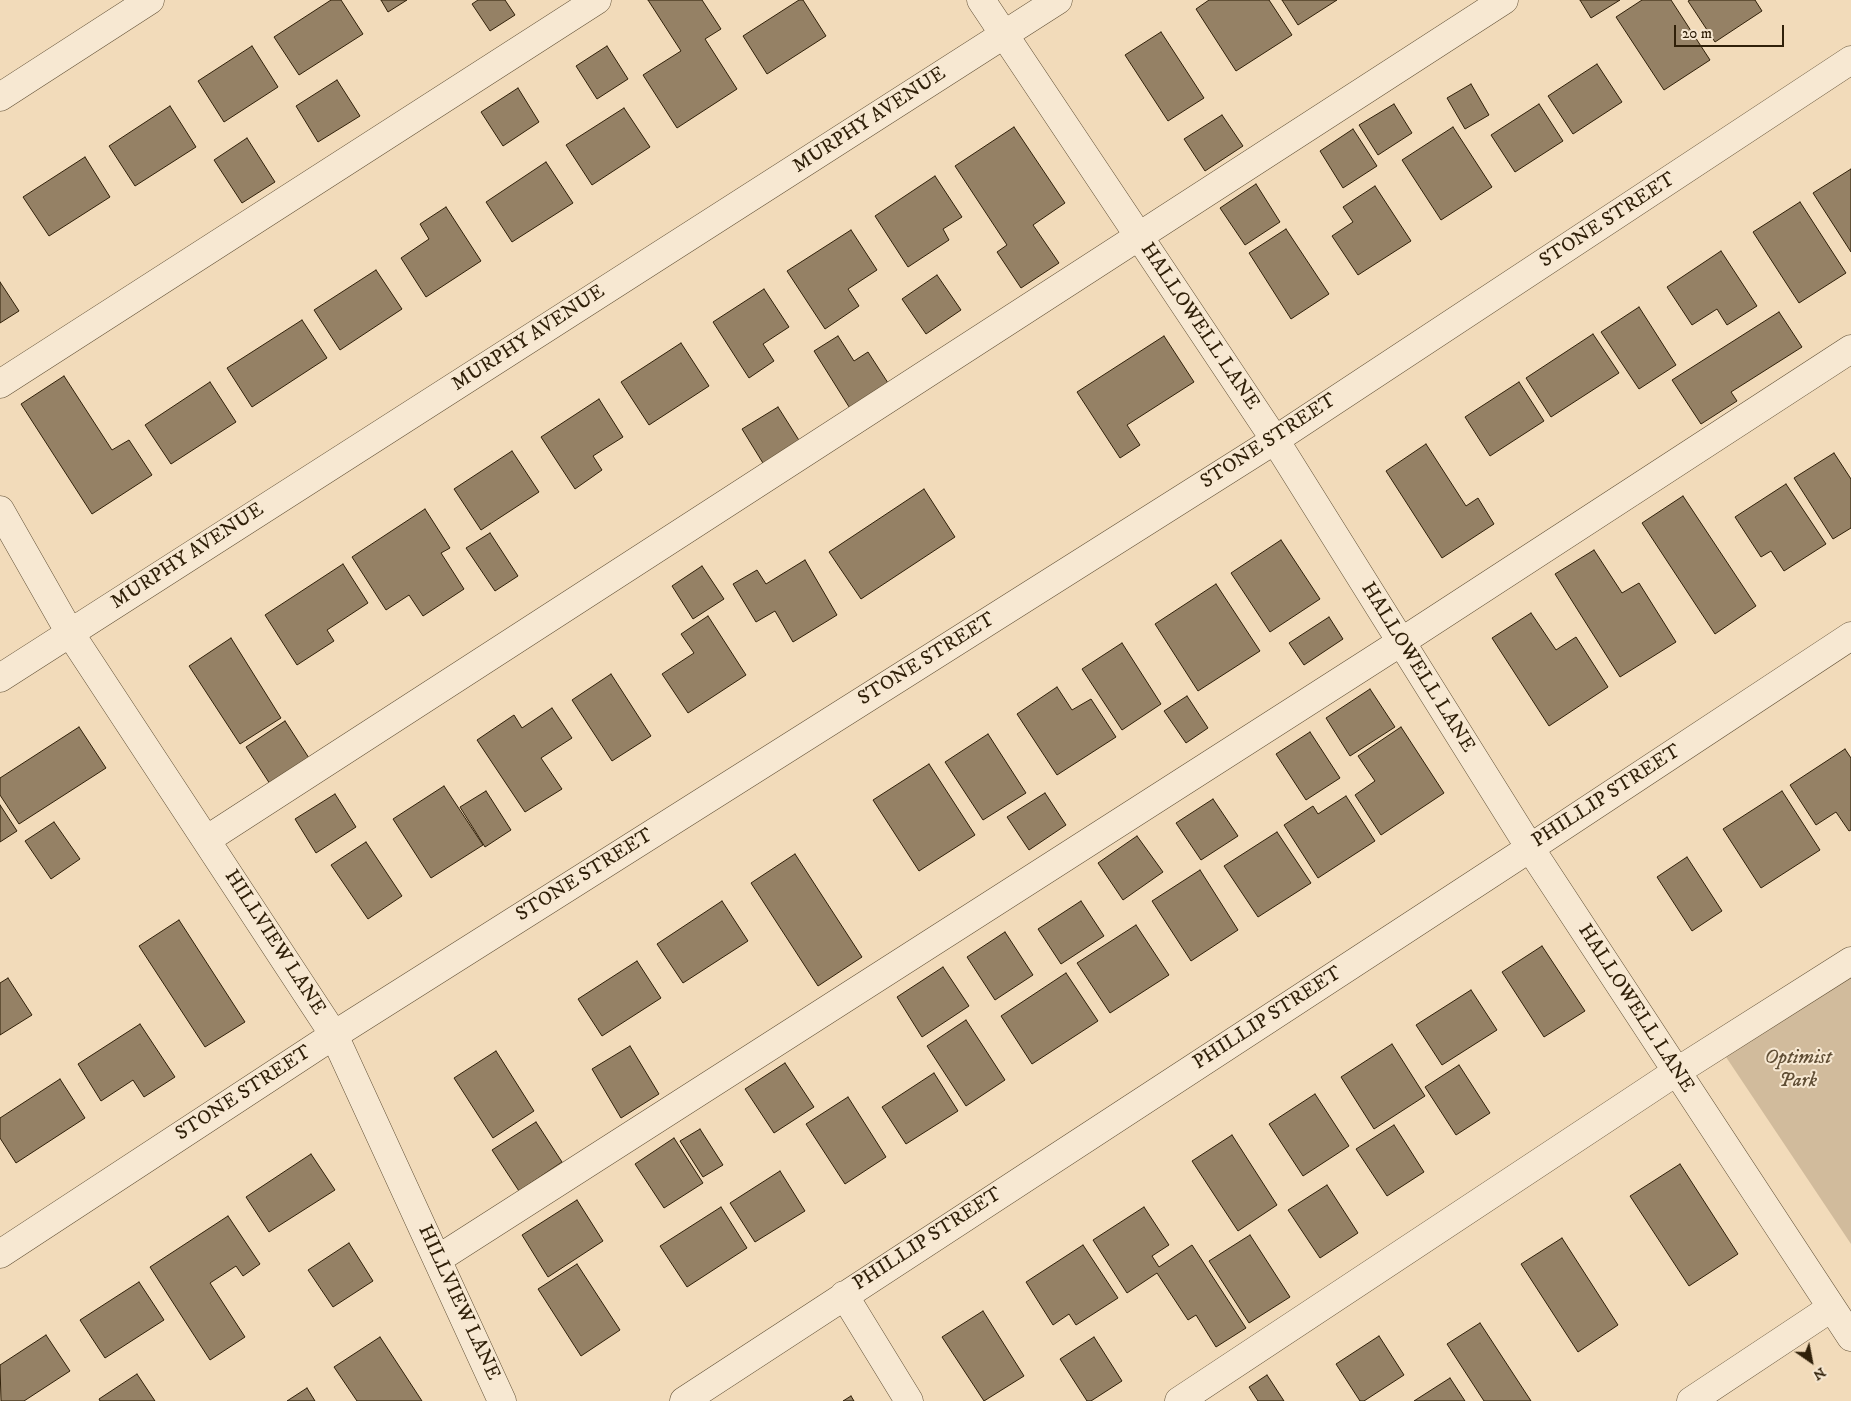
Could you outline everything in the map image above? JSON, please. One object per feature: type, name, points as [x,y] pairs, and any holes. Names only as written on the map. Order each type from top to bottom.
[{"type":"street","points":[[0,97],[150,0]]},
{"type":"street","points":[[0,384],[597,0]]},
{"type":"street","name":"HALLOWELL LANE","points":[[982,0],[1004,36],[1274,440],[1530,848],[1851,1338]]},
{"type":"street","name":"MURPHY AVENUE","points":[[0,678],[1058,0]]},
{"type":"street","points":[[206,840],[1139,238],[1504,0]]},
{"type":"street","name":"STONE STREET","points":[[0,1254],[334,1035],[1274,440],[1851,60]]},
{"type":"street","points":[[438,1259],[1401,642],[1851,349]]},
{"type":"street","name":"HILLVIEW LANE","points":[[0,510],[70,633],[334,1035],[502,1401]]},
{"type":"street","name":"PHILLIP STREET","points":[[684,1401],[1851,636]]},
{"type":"street","points":[[1179,1401],[1676,1072],[1851,961]]},
{"type":"street","points":[[844,1295],[909,1401]]},
{"type":"street","points":[[1691,1401],[1831,1308]]},
{"type":"green space","name":"Optimist Park","points":[[1851,976],[1851,1244],[1724,1054]]},
{"type":"building","points":[[331,0],[341,0],[363,34],[299,75],[274,37]]},
{"type":"building","points":[[381,0],[407,0],[388,12]]},
{"type":"building","points":[[478,0],[505,0],[515,15],[490,31],[472,4]]},
{"type":"building","points":[[648,0],[702,0],[721,29],[705,39],[737,89],[677,128],[643,75],[681,51]]},
{"type":"building","points":[[799,0],[803,0],[826,36],[767,74],[743,36]]},
{"type":"building","points":[[1209,0],[1269,0],[1292,35],[1236,71],[1196,9]]},
{"type":"building","points":[[1282,0],[1337,0],[1298,25]]},
{"type":"building","points":[[1580,0],[1620,0],[1591,18]]},
{"type":"building","points":[[1642,0],[1671,0],[1710,60],[1664,90],[1616,17]]},
{"type":"building","points":[[1755,0],[1762,11],[1715,42],[1688,1]]},
{"type":"building","points":[[1161,32],[1204,98],[1168,121],[1125,55]]},
{"type":"building","points":[[252,46],[278,87],[224,122],[198,81]]},
{"type":"building","points":[[607,46],[628,79],[597,99],[576,66]]},
{"type":"building","points":[[1597,64],[1622,102],[1573,134],[1548,96]]},
{"type":"building","points":[[337,80],[360,116],[318,142],[296,106]]},
{"type":"building","points":[[1471,84],[1489,115],[1465,129],[1447,98]]},
{"type":"building","points":[[518,88],[539,122],[503,146],[481,112]]},
{"type":"building","points":[[1394,104],[1412,133],[1378,155],[1359,125]]},
{"type":"building","points":[[1539,104],[1563,141],[1515,172],[1491,135]]},
{"type":"building","points":[[170,106],[196,147],[135,186],[109,146]]},
{"type":"building","points":[[624,108],[650,147],[592,185],[566,145]]},
{"type":"building","points":[[1222,115],[1243,146],[1205,171],[1184,139]]},
{"type":"building","points":[[1014,127],[1065,203],[1033,225],[1059,263],[1021,288],[997,252],[1007,245],[955,166]]},
{"type":"building","points":[[1453,127],[1492,187],[1441,220],[1402,160]]},
{"type":"building","points":[[1353,129],[1377,166],[1343,188],[1320,151]]},
{"type":"building","points":[[247,138],[275,182],[242,203],[214,160]]},
{"type":"building","points":[[85,157],[110,197],[49,236],[23,197]]},
{"type":"building","points":[[546,162],[573,203],[512,242],[486,202]]},
{"type":"building","points":[[1851,169],[1851,252],[1813,193]]},
{"type":"building","points":[[935,176],[962,217],[943,229],[949,240],[908,267],[875,216]]},
{"type":"building","points":[[1256,184],[1280,222],[1245,245],[1220,208]]},
{"type":"building","points":[[1375,186],[1411,241],[1358,275],[1332,236],[1353,222],[1343,207]]},
{"type":"building","points":[[1800,202],[1846,273],[1799,303],[1753,232]]},
{"type":"building","points":[[446,207],[481,261],[426,297],[401,258],[429,239],[420,224]]},
{"type":"building","points":[[1286,229],[1329,294],[1291,319],[1249,253]]},
{"type":"building","points":[[851,230],[877,270],[848,289],[859,306],[825,329],[787,271]]},
{"type":"building","points":[[1721,251],[1757,306],[1727,325],[1717,309],[1692,325],[1667,287]]},
{"type":"building","points":[[376,270],[402,309],[340,350],[314,310]]},
{"type":"building","points":[[937,275],[961,310],[926,334],[902,299]]},
{"type":"building","points":[[0,282],[19,311],[0,323]]},
{"type":"building","points":[[764,289],[789,327],[763,344],[774,361],[749,378],[713,322]]},
{"type":"building","points":[[1639,307],[1676,365],[1639,389],[1601,332]]},
{"type":"building","points":[[1779,312],[1802,347],[1731,392],[1737,401],[1701,424],[1672,380]]},
{"type":"building","points":[[302,320],[327,358],[252,407],[227,368]]},
{"type":"building","points":[[1593,334],[1619,373],[1551,417],[1526,378]]},
{"type":"building","points":[[838,336],[854,361],[868,352],[890,386],[851,410],[814,351]]},
{"type":"building","points":[[1164,336],[1194,382],[1127,425],[1140,445],[1120,458],[1077,392]]},
{"type":"building","points":[[681,343],[709,386],[649,425],[621,382]]},
{"type":"building","points":[[64,376],[112,450],[129,440],[152,475],[92,514],[21,404]]},
{"type":"building","points":[[210,382],[236,422],[171,464],[145,425]]},
{"type":"building","points":[[1519,382],[1544,421],[1490,456],[1465,417]]},
{"type":"building","points":[[599,399],[623,437],[593,456],[602,470],[575,489],[541,437]]},
{"type":"building","points":[[778,407],[802,445],[766,468],[742,429]]},
{"type":"building","points":[[1426,444],[1466,506],[1478,498],[1494,524],[1442,558],[1386,471]]},
{"type":"building","points":[[512,451],[539,492],[481,530],[454,489]]},
{"type":"building","points":[[1834,453],[1851,479],[1851,528],[1833,539],[1794,478]]},
{"type":"building","points":[[1786,484],[1826,544],[1784,571],[1771,551],[1761,557],[1735,517]]},
{"type":"building","points":[[924,489],[955,537],[861,599],[829,552]]},
{"type":"building","points":[[1683,496],[1756,606],[1715,634],[1642,523]]},
{"type":"building","points":[[425,509],[450,548],[441,553],[464,589],[423,616],[409,595],[386,610],[352,557]]},
{"type":"building","points":[[490,533],[518,576],[495,591],[466,548]]},
{"type":"building","points":[[1281,540],[1320,599],[1270,632],[1231,573]]},
{"type":"building","points":[[1594,550],[1622,593],[1639,583],[1676,642],[1620,677],[1555,574]]},
{"type":"building","points":[[805,560],[837,615],[793,642],[775,611],[756,622],[733,584],[757,570],[766,584]]},
{"type":"building","points":[[343,564],[368,603],[327,630],[334,641],[297,665],[265,615]]},
{"type":"building","points":[[702,566],[724,599],[693,619],[672,586]]},
{"type":"building","points":[[1216,584],[1260,651],[1198,691],[1155,624]]},
{"type":"building","points":[[1531,613],[1556,650],[1576,637],[1608,687],[1549,726],[1492,638]]},
{"type":"building","points":[[708,616],[746,675],[688,713],[662,674],[694,653],[681,634]]},
{"type":"building","points":[[1329,617],[1343,639],[1304,665],[1289,643]]},
{"type":"building","points":[[231,638],[281,718],[240,744],[189,666]]},
{"type":"building","points":[[1122,643],[1161,704],[1122,730],[1082,669]]},
{"type":"building","points":[[611,674],[651,736],[612,761],[572,700]]},
{"type":"building","points":[[1057,687],[1072,710],[1091,699],[1116,737],[1057,775],[1017,714]]},
{"type":"building","points":[[1370,689],[1395,727],[1350,756],[1326,718]]},
{"type":"building","points":[[1187,696],[1208,728],[1186,743],[1164,711]]},
{"type":"building","points":[[552,708],[572,738],[541,758],[562,789],[525,812],[477,740],[514,715],[522,728]]},
{"type":"building","points":[[285,721],[309,758],[270,784],[246,747]]},
{"type":"building","points":[[79,727],[106,768],[19,824],[0,795],[0,778]]},
{"type":"building","points":[[1401,727],[1444,793],[1381,835],[1355,795],[1375,781],[1358,756]]},
{"type":"building","points":[[1310,732],[1340,778],[1306,800],[1276,754]]},
{"type":"building","points":[[988,734],[1026,793],[983,820],[945,762]]},
{"type":"building","points":[[1845,749],[1851,758],[1851,830],[1849,831],[1836,812],[1816,825],[1790,785]]},
{"type":"building","points":[[929,764],[975,835],[919,871],[873,800]]},
{"type":"building","points":[[444,786],[483,845],[431,878],[393,819]]},
{"type":"building","points":[[486,791],[511,830],[485,847],[460,807]]},
{"type":"building","points":[[1782,791],[1820,850],[1761,888],[1723,829]]},
{"type":"building","points":[[1045,793],[1066,825],[1029,850],[1007,817]]},
{"type":"building","points":[[335,794],[356,827],[316,853],[295,819]]},
{"type":"building","points":[[1346,796],[1375,841],[1318,878],[1284,825],[1313,806],[1318,814]]},
{"type":"building","points":[[1213,799],[1238,836],[1201,860],[1176,823]]},
{"type":"building","points":[[0,805],[17,831],[0,842]]},
{"type":"building","points":[[54,822],[80,859],[51,879],[25,841]]},
{"type":"building","points":[[1277,832],[1311,883],[1258,917],[1224,866]]},
{"type":"building","points":[[1137,836],[1163,872],[1123,900],[1098,863]]},
{"type":"building","points":[[366,842],[402,896],[368,919],[331,865]]},
{"type":"building","points":[[795,854],[862,957],[818,986],[751,883]]},
{"type":"building","points":[[1687,857],[1722,911],[1692,931],[1657,877]]},
{"type":"building","points":[[1200,870],[1238,930],[1191,961],[1152,901]]},
{"type":"building","points":[[722,901],[748,941],[683,983],[657,944]]},
{"type":"building","points":[[1081,901],[1104,936],[1061,964],[1038,929]]},
{"type":"building","points":[[179,920],[245,1022],[205,1047],[139,946]]},
{"type":"building","points":[[1136,925],[1169,975],[1110,1013],[1077,963]]},
{"type":"building","points":[[1005,932],[1033,975],[995,1000],[967,957]]},
{"type":"building","points":[[1542,946],[1585,1011],[1544,1037],[1502,972]]},
{"type":"building","points":[[637,961],[661,998],[602,1036],[578,999]]},
{"type":"building","points":[[943,967],[969,1006],[922,1037],[897,997]]},
{"type":"building","points":[[1066,973],[1098,1021],[1032,1064],[1001,1016]]},
{"type":"building","points":[[8,978],[32,1015],[0,1035],[0,983]]},
{"type":"building","points":[[1471,990],[1497,1030],[1442,1065],[1416,1025]]},
{"type":"building","points":[[966,1020],[1005,1080],[966,1106],[927,1046]]},
{"type":"building","points":[[140,1024],[175,1077],[144,1097],[133,1080],[101,1101],[78,1064]]},
{"type":"building","points":[[1392,1044],[1425,1096],[1374,1129],[1341,1077]]},
{"type":"building","points":[[630,1046],[659,1094],[621,1118],[592,1069]]},
{"type":"building","points":[[496,1051],[534,1111],[493,1138],[454,1078]]},
{"type":"building","points":[[785,1063],[814,1107],[774,1133],[745,1089]]},
{"type":"building","points":[[1459,1065],[1490,1113],[1456,1135],[1425,1087]]},
{"type":"building","points":[[934,1073],[958,1111],[906,1144],[882,1107]]},
{"type":"building","points":[[60,1079],[85,1118],[16,1163],[0,1138],[0,1118]]},
{"type":"building","points":[[1315,1094],[1349,1146],[1303,1176],[1269,1124]]},
{"type":"building","points":[[848,1097],[886,1157],[845,1184],[806,1124]]},
{"type":"building","points":[[536,1122],[562,1162],[519,1191],[492,1150]]},
{"type":"building","points":[[1394,1125],[1424,1172],[1387,1196],[1356,1149]]},
{"type":"building","points":[[700,1129],[723,1165],[703,1177],[680,1141]]},
{"type":"building","points":[[1232,1135],[1277,1205],[1238,1231],[1192,1161]]},
{"type":"building","points":[[674,1138],[703,1183],[664,1208],[635,1164]]},
{"type":"building","points":[[311,1154],[335,1190],[269,1232],[246,1197]]},
{"type":"building","points":[[1680,1164],[1738,1254],[1689,1286],[1630,1196]]},
{"type":"building","points":[[780,1171],[805,1211],[755,1242],[730,1203]]},
{"type":"building","points":[[1327,1185],[1358,1233],[1320,1258],[1288,1210]]},
{"type":"building","points":[[577,1200],[603,1241],[548,1277],[522,1235]]},
{"type":"building","points":[[721,1207],[747,1248],[687,1287],[660,1246]]},
{"type":"building","points":[[1144,1207],[1169,1245],[1152,1256],[1159,1267],[1192,1245],[1246,1328],[1216,1347],[1196,1315],[1188,1320],[1157,1273],[1127,1293],[1093,1240]]},
{"type":"building","points":[[228,1216],[260,1264],[243,1276],[236,1266],[210,1283],[245,1337],[210,1360],[150,1267]]},
{"type":"building","points":[[1250,1235],[1290,1297],[1249,1323],[1209,1261]]},
{"type":"building","points":[[1562,1238],[1618,1325],[1578,1352],[1521,1264]]},
{"type":"building","points":[[349,1243],[373,1281],[333,1307],[308,1270]]},
{"type":"building","points":[[1083,1245],[1118,1298],[1076,1325],[1069,1314],[1053,1325],[1026,1282]]},
{"type":"building","points":[[577,1264],[620,1330],[581,1356],[538,1289]]},
{"type":"building","points":[[139,1282],[164,1320],[105,1358],[80,1320]]},
{"type":"building","points":[[983,1311],[1024,1376],[984,1401],[942,1337]]},
{"type":"building","points":[[1480,1323],[1531,1401],[1484,1401],[1447,1344]]},
{"type":"building","points":[[46,1335],[70,1371],[24,1401],[1,1401],[0,1365]]},
{"type":"building","points":[[1379,1336],[1404,1375],[1364,1401],[1360,1401],[1336,1364]]},
{"type":"building","points":[[380,1337],[422,1401],[357,1401],[334,1367]]},
{"type":"building","points":[[1094,1337],[1122,1381],[1091,1401],[1087,1401],[1060,1359]]},
{"type":"building","points":[[137,1374],[155,1401],[100,1401],[99,1399]]},
{"type":"building","points":[[1267,1375],[1284,1401],[1258,1401],[1249,1387]]},
{"type":"building","points":[[1450,1378],[1465,1401],[1414,1401]]},
{"type":"building","points":[[307,1388],[315,1401],[287,1401]]},
{"type":"building","points":[[851,1396],[854,1401],[843,1401]]}]
